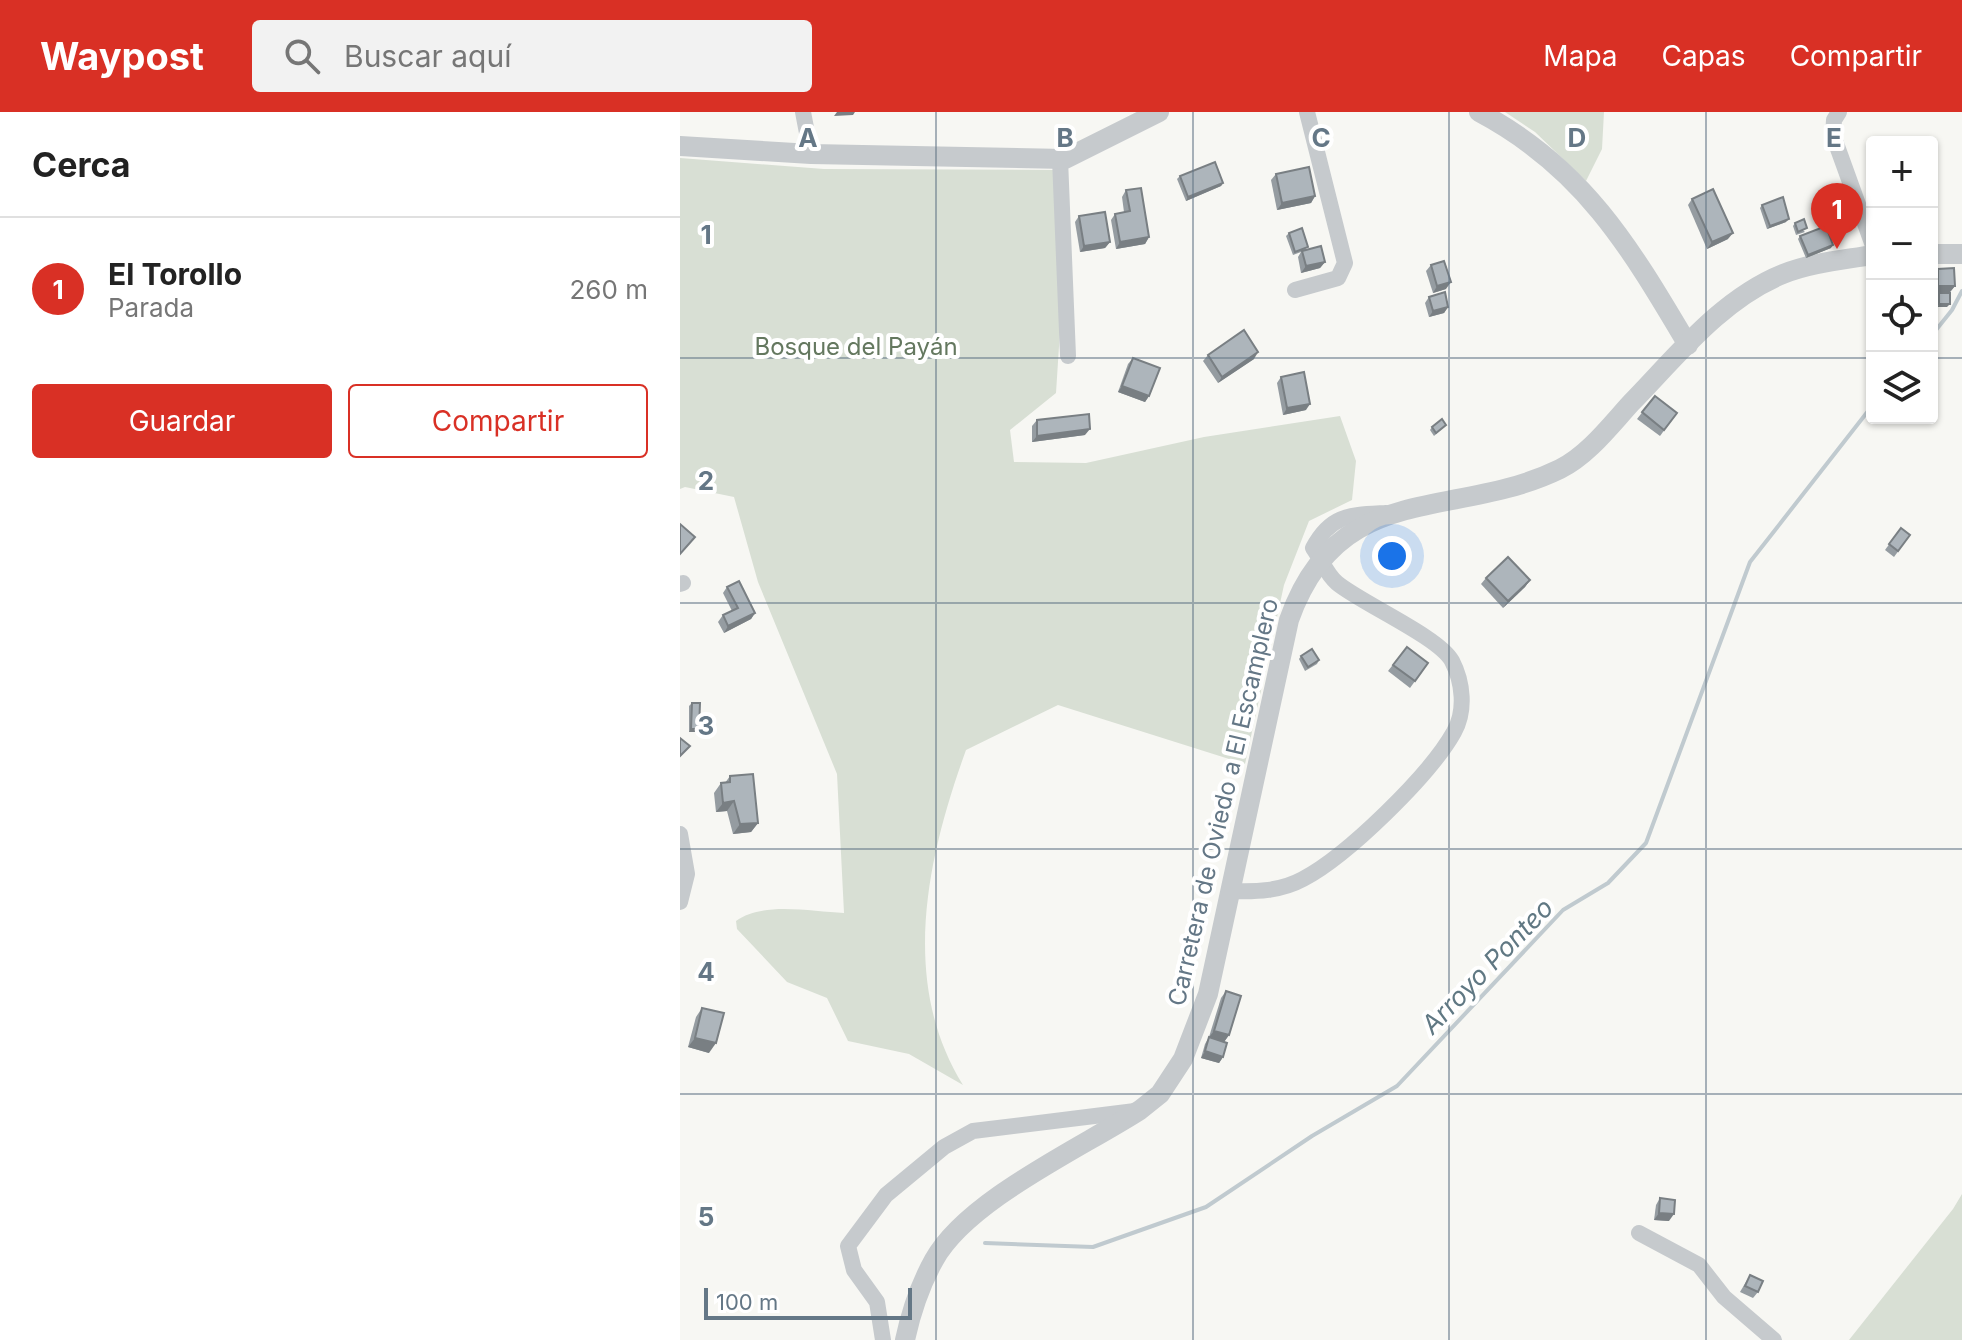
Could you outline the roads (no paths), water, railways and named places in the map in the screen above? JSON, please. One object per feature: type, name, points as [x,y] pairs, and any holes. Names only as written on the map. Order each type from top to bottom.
[{"type":"street","points":[[803,112],[811,154]]},
{"type":"street","points":[[680,146],[811,154],[1060,159],[1159,112]]},
{"type":"street","points":[[1295,290],[1338,278],[1345,263],[1307,112]]},
{"type":"street","points":[[1479,112],[1515,131],[1565,170],[1632,250],[1688,345]]},
{"type":"street","points":[[1839,112],[1834,120],[1833,135],[1866,226]]},
{"type":"street","points":[[1060,159],[1068,356]]},
{"type":"street","points":[[1938,254],[1962,254]]},
{"type":"street","name":"Carretera de Oviedo a El Escamplero","points":[[905,1340],[912,1309],[935,1258],[962,1225],[997,1198],[1140,1110],[1160,1094],[1183,1059],[1208,994],[1289,620],[1300,590],[1321,560],[1359,527],[1391,513],[1516,485],[1562,468],[1594,443],[1717,314],[1782,274],[1866,256]]},
{"type":"street","points":[[1232,891],[1260,893],[1300,881],[1343,855],[1427,767],[1456,730],[1463,697],[1451,659],[1402,622],[1334,582],[1321,560]]},
{"type":"street","points":[[680,834],[687,874],[680,902]]},
{"type":"street","points":[[883,1340],[877,1302],[854,1270],[848,1246],[886,1195],[944,1147],[973,1131],[1140,1110]]},
{"type":"street","points":[[1639,1233],[1699,1265],[1724,1297],[1774,1340]]},
{"type":"waterway","name":"Arroyo Ponteo","points":[[1938,328],[1962,291]]},
{"type":"waterway","name":"Arroyo Ponteo","points":[[985,1243],[1093,1247],[1206,1207],[1312,1136],[1397,1086],[1563,910],[1608,883],[1646,843],[1750,562],[1866,414]]},
{"type":"place","name":"El Torollo","points":[[1837,249]]},
{"type":"park label","name":"Bosque del Payán","points":[[856,346]]}]
